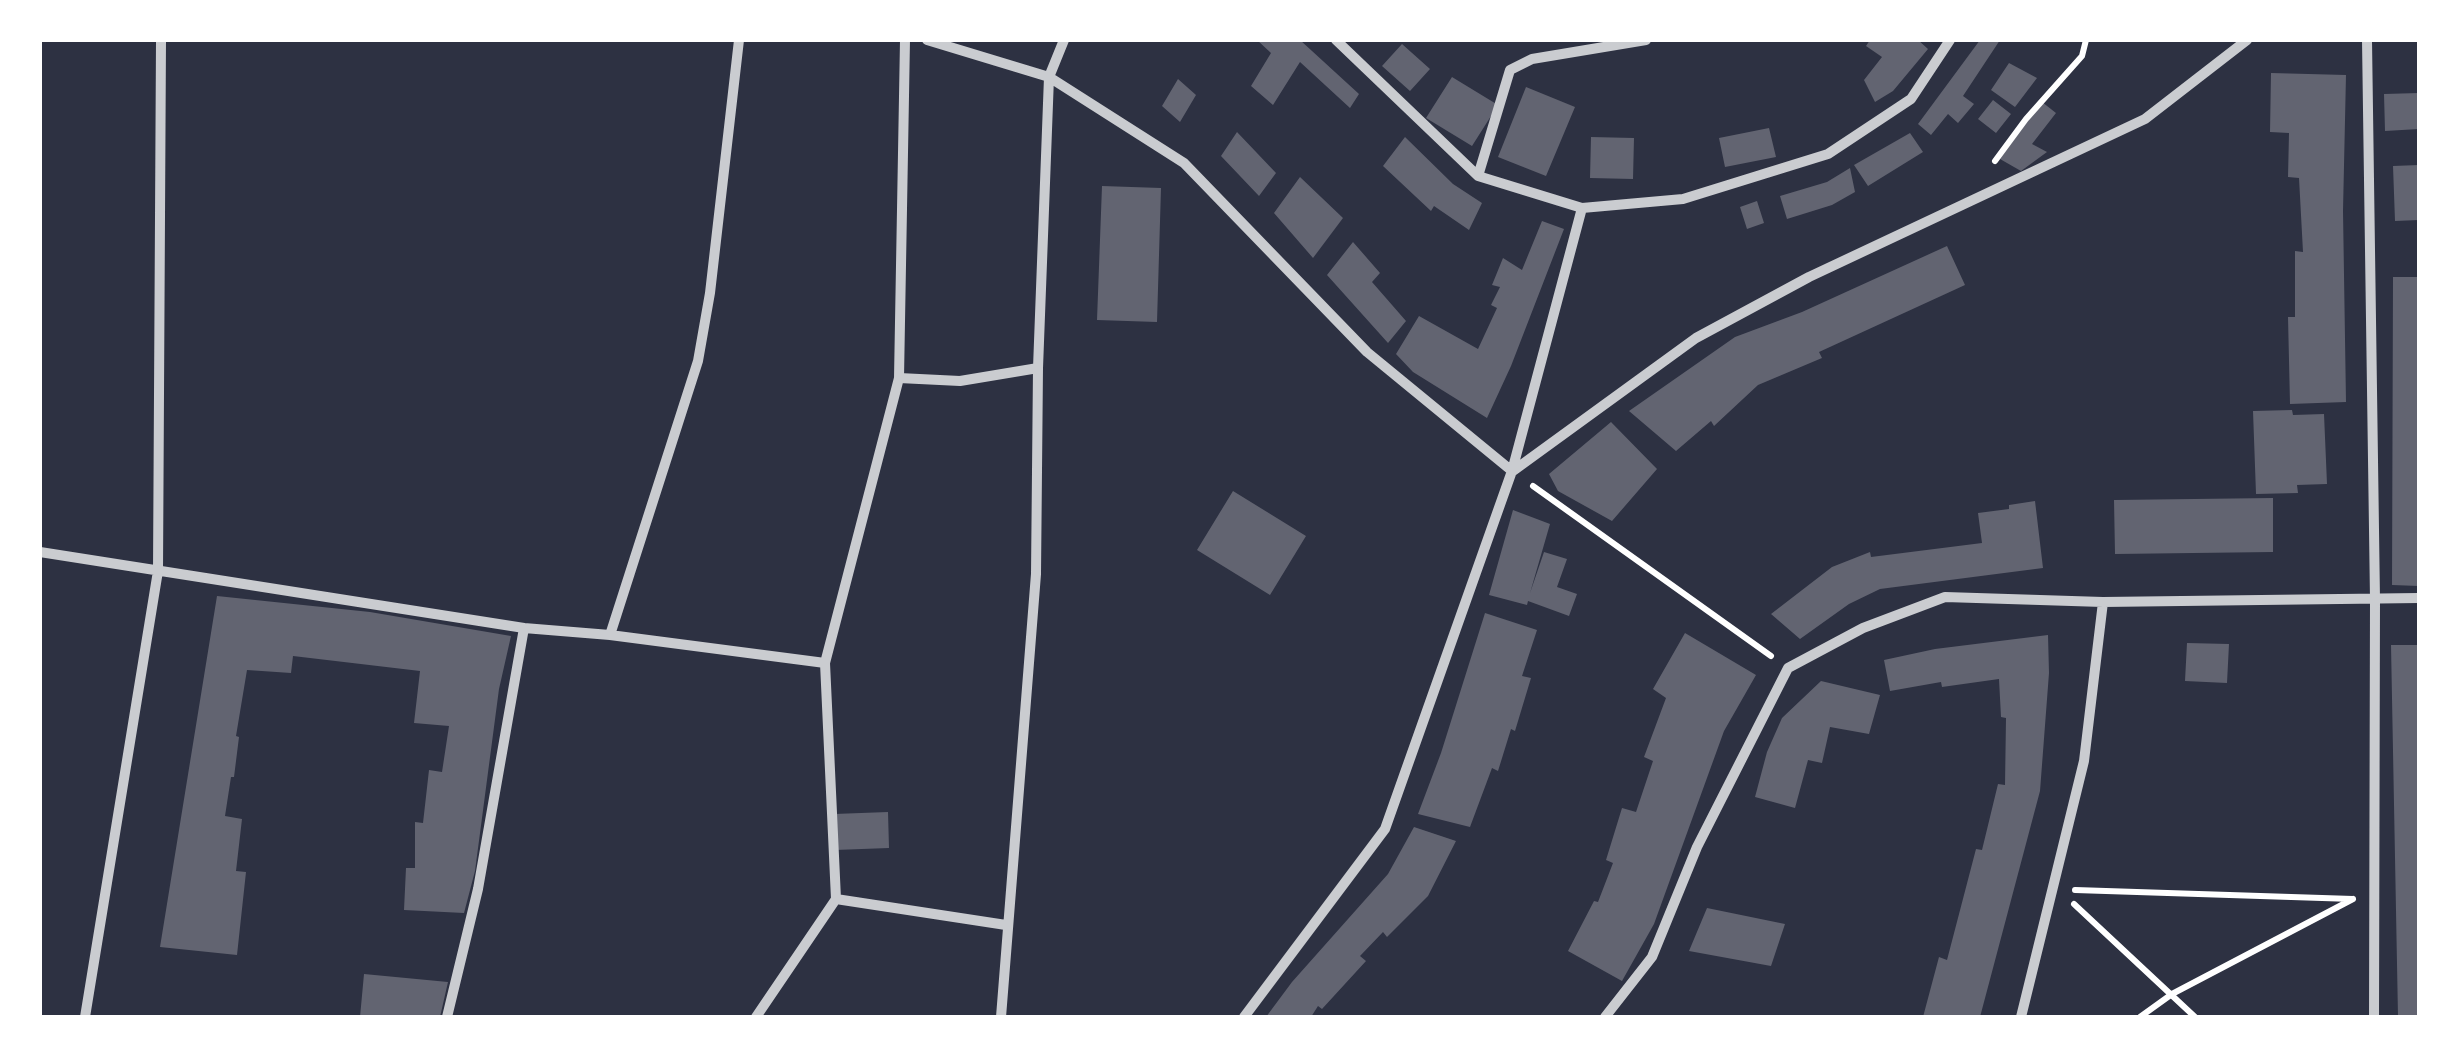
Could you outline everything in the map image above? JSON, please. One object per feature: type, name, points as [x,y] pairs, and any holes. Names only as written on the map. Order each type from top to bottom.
[{"type":"street","points":[[86,1017],[158,571],[161,40]]},
{"type":"street","points":[[610,635],[698,361],[710,293],[739,40]]},
{"type":"street","points":[[756,1017],[836,899],[825,663],[899,378],[904,40]]},
{"type":"street","points":[[927,40],[1048,77],[1184,164],[1368,352],[1512,471]]},
{"type":"street","points":[[1001,1017],[1036,574],[1048,77],[1064,40]]},
{"type":"street","points":[[1336,40],[1478,176],[1582,208],[1683,199],[1828,154],[1911,99],[1950,40]]},
{"type":"street","points":[[1478,176],[1510,70],[1532,59],[1646,40]]},
{"type":"street","points":[[1512,471],[1696,338],[1809,277],[2145,120],[2247,40]]},
{"type":"street","points":[[2367,40],[2375,599],[2374,1017]]},
{"type":"street","points":[[1244,1017],[1385,829],[1512,471],[1582,208]]},
{"type":"street","points":[[899,378],[960,381],[1038,368]]},
{"type":"street","points":[[40,552],[524,628],[825,663]]},
{"type":"street","points":[[1605,1017],[1652,957],[1697,848],[1788,668],[1863,628],[1945,597],[2103,602],[2419,598]]},
{"type":"street","points":[[2021,1017],[2084,761],[2103,602]]},
{"type":"street","points":[[447,1017],[478,889],[524,628]]},
{"type":"street","points":[[836,899],[1006,925]]},
{"type":"path","points":[[1984,174],[2082,56],[2086,40]]},
{"type":"path","points":[[1512,471],[1788,668]]},
{"type":"path","points":[[2058,890],[2354,899],[2172,994],[2140,1017]]},
{"type":"path","points":[[2073,903],[2194,1017]]},
{"type":"building","points":[[1257,40],[1300,40],[1359,94],[1350,108],[1300,62],[1273,105],[1251,86],[1271,53]]},
{"type":"building","points":[[1870,40],[1918,40],[1928,49],[1893,91],[1875,102],[1864,80],[1882,57],[1866,46]]},
{"type":"building","points":[[1980,40],[2000,40],[1963,96],[1974,104],[1958,123],[1948,114],[1931,135],[1918,124]]},
{"type":"building","points":[[1402,44],[1430,69],[1410,91],[1382,66]]},
{"type":"building","points":[[2009,63],[2037,78],[2015,107],[1991,90]]},
{"type":"building","points":[[2271,73],[2346,75],[2346,402],[2290,404],[2288,317],[2295,317],[2295,251],[2303,252],[2299,178],[2288,177],[2289,133],[2270,132]]},
{"type":"building","points":[[1452,77],[1498,105],[1472,146],[1426,118]]},
{"type":"building","points":[[1178,79],[1196,95],[1180,122],[1162,106]]},
{"type":"building","points":[[1526,87],[1575,107],[1546,176],[1498,157]]},
{"type":"building","points":[[2419,93],[2419,129],[2385,131],[2384,94]]},
{"type":"building","points":[[1993,100],[2011,114],[1996,133],[1978,119]]},
{"type":"building","points":[[2042,102],[2056,113],[2032,144],[2047,152],[2021,171],[2000,159]]},
{"type":"building","points":[[1769,128],[1776,157],[1725,167],[1719,138]]},
{"type":"building","points":[[1237,132],[1276,173],[1259,196],[1221,156]]},
{"type":"building","points":[[1910,133],[1923,152],[1868,186],[1854,165]]},
{"type":"building","points":[[1405,137],[1453,184],[1482,203],[1469,230],[1434,206],[1431,211],[1383,166]]},
{"type":"building","points":[[1591,137],[1634,138],[1633,179],[1590,178]]},
{"type":"building","points":[[2419,165],[2419,220],[2395,221],[2393,166]]},
{"type":"building","points":[[1850,168],[1855,192],[1832,205],[1787,219],[1780,196],[1827,182]]},
{"type":"building","points":[[1300,177],[1343,218],[1313,258],[1274,213]]},
{"type":"building","points":[[1102,186],[1161,188],[1157,322],[1097,320]]},
{"type":"building","points":[[1757,201],[1764,223],[1747,229],[1740,207]]},
{"type":"building","points":[[1542,221],[1564,229],[1487,418],[1413,372],[1396,354],[1419,316],[1478,349],[1497,308],[1491,305],[1500,287],[1492,285],[1503,258],[1522,270]]},
{"type":"building","points":[[1353,242],[1380,273],[1372,282],[1406,321],[1388,343],[1327,275]]},
{"type":"building","points":[[1947,246],[1965,285],[1819,352],[1822,358],[1758,385],[1714,426],[1711,421],[1676,451],[1629,411],[1735,337],[1802,312]]},
{"type":"building","points":[[2393,277],[2419,277],[2419,586],[2392,585]]},
{"type":"building","points":[[2292,410],[2293,415],[2324,414],[2327,484],[2297,485],[2298,493],[2256,494],[2253,411]]},
{"type":"building","points":[[1611,422],[1657,469],[1612,521],[1558,491],[1549,474]]},
{"type":"building","points":[[1233,491],[1306,536],[1270,595],[1197,550]]},
{"type":"building","points":[[2273,498],[2273,552],[2115,554],[2114,500]]},
{"type":"building","points":[[2035,501],[2043,568],[1880,589],[1849,604],[1800,639],[1771,614],[1832,567],[1870,552],[1871,557],[1982,543],[1978,513]]},
{"type":"building","points":[[1513,510],[1550,524],[1530,593],[1544,552],[1567,559],[1557,587],[1577,594],[1569,616],[1528,601],[1527,605],[1489,595]]},
{"type":"building","points":[[217,596],[370,612],[511,636],[499,689],[475,871],[464,913],[404,910],[406,868],[415,868],[415,822],[423,823],[429,770],[442,772],[449,726],[414,723],[420,671],[293,656],[291,673],[247,670],[234,777],[225,816],[242,819],[236,871],[246,872],[237,955],[160,947]]},
{"type":"building","points":[[1485,613],[1537,630],[1522,676],[1531,678],[1515,731],[1511,729],[1498,771],[1492,768],[1470,827],[1418,814]]},
{"type":"building","points":[[1685,633],[1756,675],[1724,731],[1654,924],[1622,981],[1568,951],[1594,901],[1598,902],[1613,863],[1606,860],[1622,808],[1636,812],[1653,761],[1644,757],[1666,698],[1653,689]]},
{"type":"building","points":[[2048,635],[2040,791],[1980,1017],[1923,1017],[1939,957],[1947,960],[1976,849],[1982,850],[1998,784],[2005,785],[2006,718],[2001,717],[1999,679],[1942,687],[1941,682],[1890,691],[1884,660],[1935,649]]},
{"type":"building","points":[[2187,643],[2229,644],[2227,683],[2185,681]]},
{"type":"building","points":[[2391,645],[2419,645],[2419,1017],[2398,1017]]},
{"type":"building","points":[[1821,681],[1880,695],[1869,734],[1830,727],[1822,763],[1808,760],[1795,808],[1755,797],[1767,752],[1782,718]]},
{"type":"building","points":[[888,812],[889,848],[835,850],[834,814]]},
{"type":"building","points":[[1414,827],[1456,841],[1428,896],[1387,937],[1383,932],[1360,956],[1366,961],[1322,1009],[1318,1006],[1311,1017],[1266,1017],[1388,874]]},
{"type":"building","points":[[1707,908],[1785,924],[1771,966],[1689,951]]},
{"type":"building","points":[[364,974],[448,982],[440,1017],[360,1017]]}]
